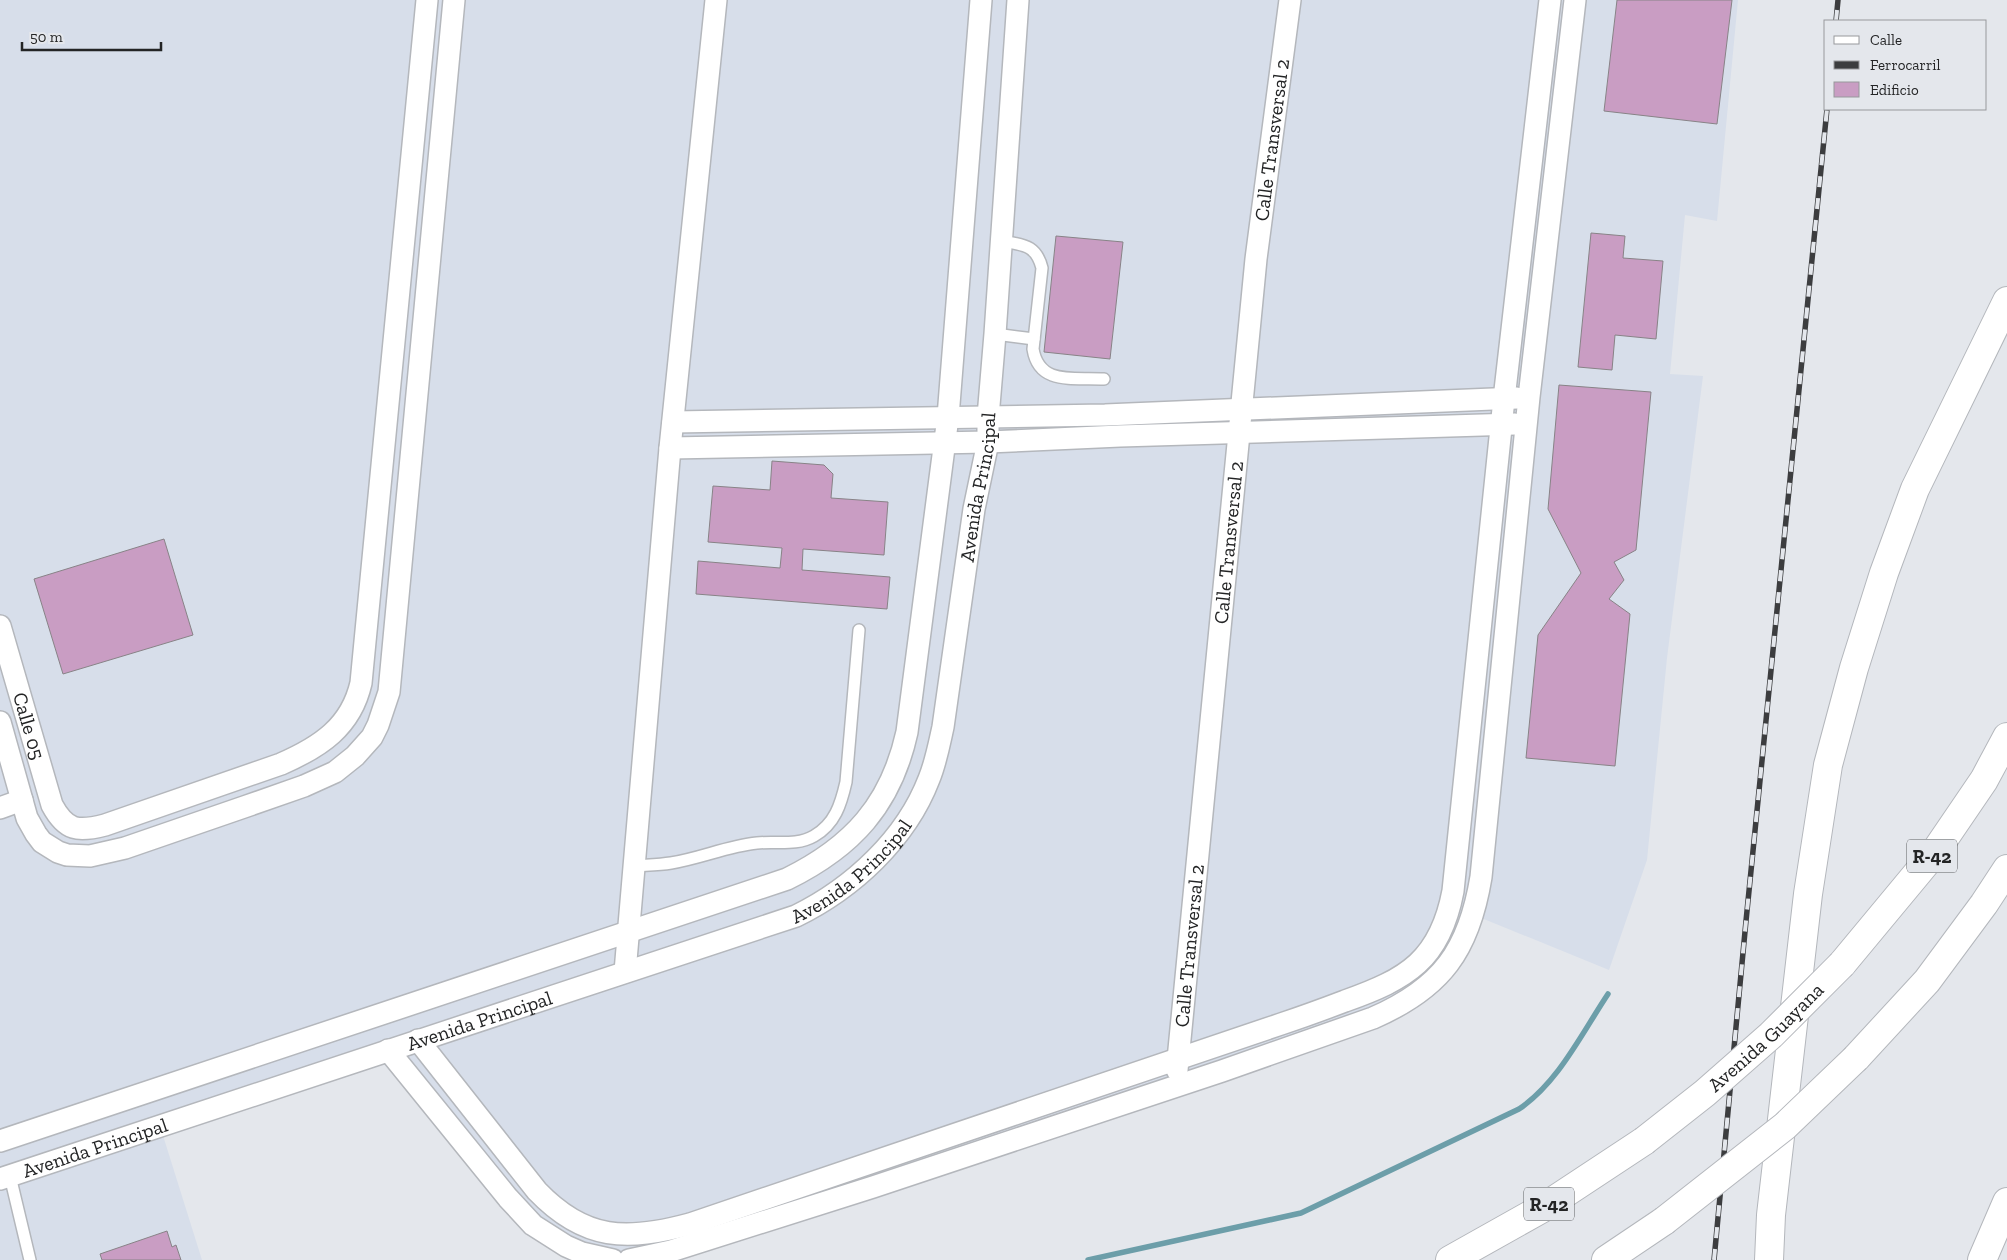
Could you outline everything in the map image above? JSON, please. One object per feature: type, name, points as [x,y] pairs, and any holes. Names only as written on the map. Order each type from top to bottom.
[{"type":"main road","points":[[1768,1260],[1771,1215],[1808,894],[1828,765],[1854,668],[1881,583],[1915,489],[2007,301]]},
{"type":"main road","name":"Avenida Guayana","points":[[1450,1260],[1541,1209],[1644,1141],[1705,1093],[1771,1035],[1842,964],[1935,852],[1984,780],[2007,737]]},
{"type":"main road","points":[[1606,1260],[1664,1221],[1785,1126],[1856,1058],[1927,981],[1984,904],[2007,869]]},
{"type":"main road","points":[[1982,1260],[2007,1202]]},
{"type":"street","points":[[428,0],[372,578],[399,582],[454,0]]},
{"type":"street","points":[[625,972],[670,448],[716,0]]},
{"type":"street","name":"Avenida Principal","points":[[0,1141],[766,887],[809,868],[824,858],[858,830],[872,814],[895,775],[907,732],[948,417],[982,0]]},
{"type":"street","name":"Avenida Principal","points":[[5,1178],[778,922],[811,908],[858,875],[874,861],[905,824],[929,780],[937,756],[943,727],[974,509],[988,442],[988,417],[1018,0]]},
{"type":"street","name":"Calle Transversal 2","points":[[1176,1086],[1256,259],[1290,0]]},
{"type":"street","points":[[418,1040],[549,1203],[570,1220],[582,1226],[603,1232],[625,1235],[653,1233],[690,1224],[1178,1059],[1392,983],[1410,971],[1425,956],[1439,937],[1445,924],[1453,892],[1501,424],[1550,0]]},
{"type":"street","points":[[629,1260],[671,1251],[873,1187],[1373,1018],[1394,1009],[1416,996],[1439,976],[1456,955],[1465,936],[1477,900],[1491,785],[1527,423],[1575,0]]},
{"type":"street","points":[[673,422],[988,417],[1530,397]]},
{"type":"street","points":[[670,448],[988,442],[1527,423]]},
{"type":"street","points":[[384,448],[412,448]]},
{"type":"street","points":[[1486,572],[1512,572]]},
{"type":"street","name":"Calle 05","points":[[2,639],[48,794],[55,810],[64,823],[71,828],[90,829],[281,764],[299,756],[324,740],[348,717],[358,695],[372,578]]},
{"type":"street","name":"Calle 05","points":[[0,722],[27,818],[36,834],[51,848],[67,855],[77,856],[106,853],[304,786],[335,772],[355,756],[372,737],[378,725],[388,692],[399,582]]},
{"type":"street","points":[[1464,784],[1491,785]]},
{"type":"street","points":[[0,808],[22,800]]},
{"type":"street","points":[[1445,924],[1465,936]]},
{"type":"street","points":[[388,1050],[508,1198],[533,1225],[566,1246],[582,1253],[613,1260]]},
{"type":"lane","points":[[1002,241],[1034,250],[1039,258],[1042,268],[1034,340],[1035,360],[1042,370],[1052,376],[1104,379]]},
{"type":"lane","points":[[995,334],[1034,340]]},
{"type":"lane","points":[[633,866],[671,863],[728,848],[758,843],[799,842],[814,837],[832,821],[841,806],[846,782],[859,630]]},
{"type":"lane","points":[[5,1178],[30,1260]]},
{"type":"shaded area","points":[[0,0],[1738,0],[1717,221],[1685,215],[1670,374],[1703,376],[1667,658],[1647,860],[1609,970],[1474,915],[1416,996],[635,1259],[566,1246],[388,1050],[160,1126],[202,1260],[0,1260]]},
{"type":"building","points":[[1617,0],[1732,0],[1717,124],[1604,111]]},
{"type":"building","points":[[1591,233],[1625,236],[1623,258],[1663,261],[1656,339],[1615,335],[1612,370],[1578,367]]},
{"type":"building","points":[[1056,236],[1123,242],[1110,359],[1044,352]]},
{"type":"building","points":[[1559,385],[1651,392],[1636,550],[1614,562],[1624,580],[1609,599],[1630,614],[1615,766],[1526,758],[1538,635],[1581,573],[1548,509]]},
{"type":"building","points":[[772,461],[824,465],[833,474],[831,498],[888,502],[884,555],[803,549],[802,570],[890,577],[887,609],[696,594],[698,561],[780,568],[782,548],[708,542],[713,486],[770,490]]},
{"type":"building","points":[[164,539],[193,635],[63,674],[34,579]]},
{"type":"building","points":[[167,1231],[172,1247],[176,1245],[181,1260],[102,1260],[100,1254]]},
{"type":"waterway","points":[[1088,1260],[1301,1213],[1519,1109],[1546,1086],[1579,1041],[1608,994]]},
{"type":"railway","points":[[1836,20],[1838,0]]},
{"type":"railway","points":[[1714,1260],[1827,110]]}]
